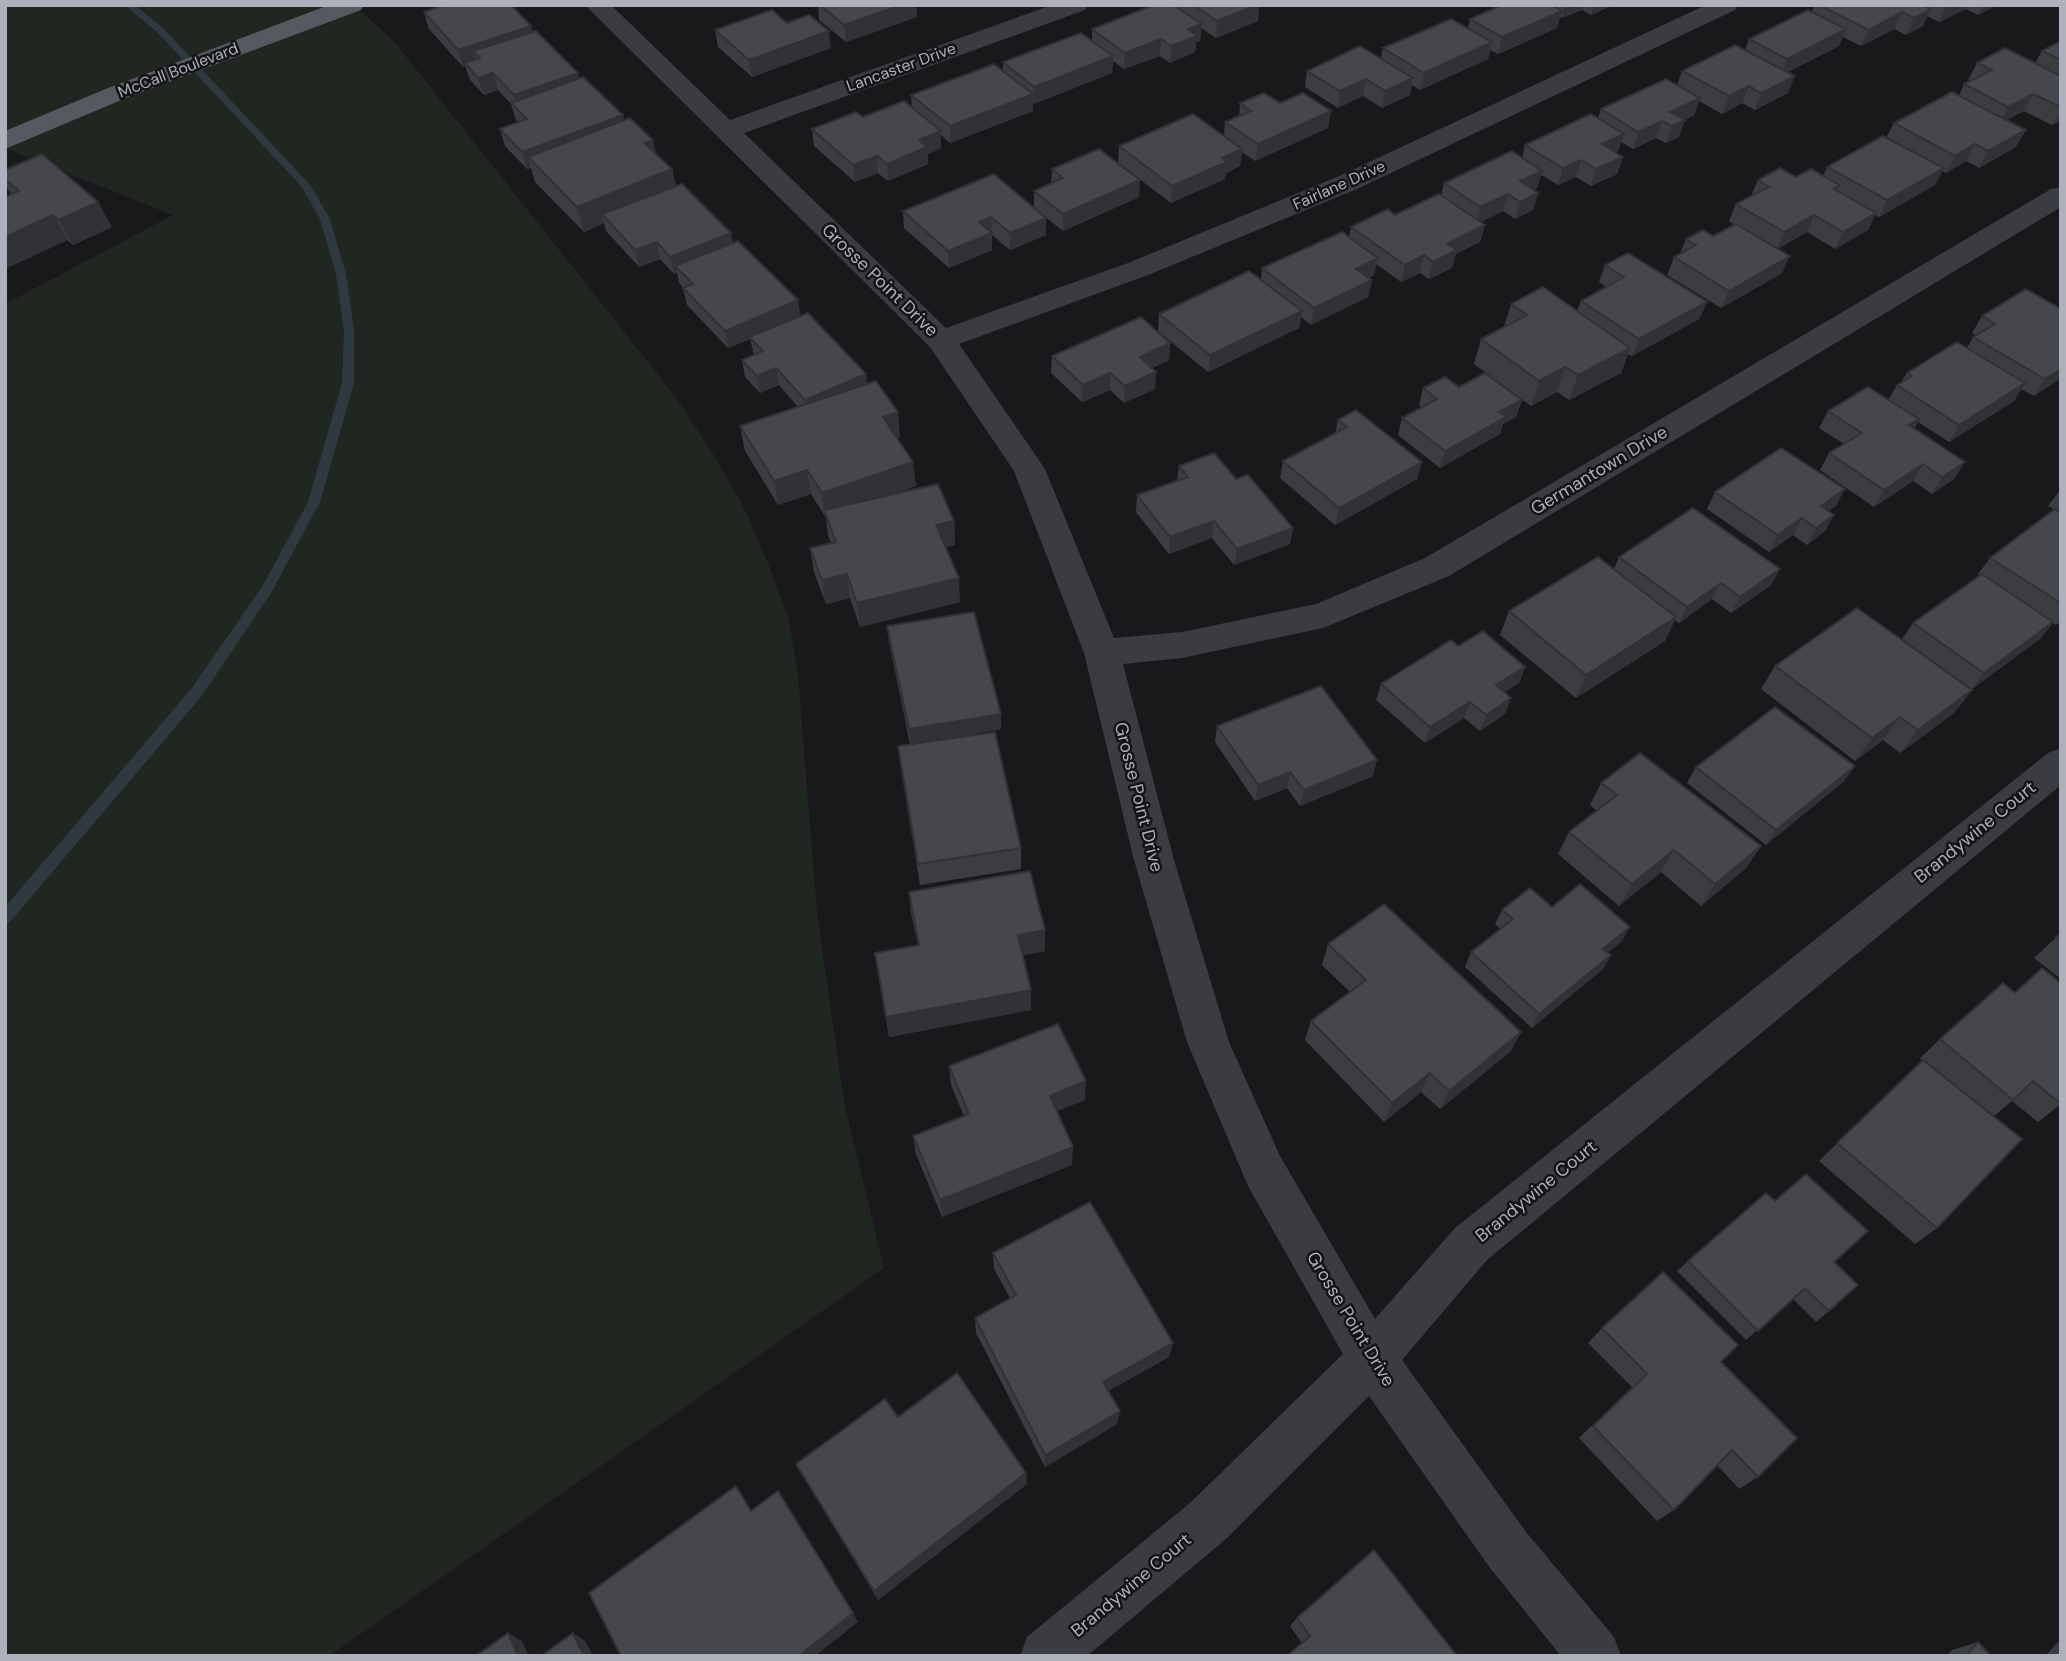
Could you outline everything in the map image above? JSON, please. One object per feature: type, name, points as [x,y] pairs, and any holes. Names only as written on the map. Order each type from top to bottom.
[{"type":"main road","name":"McCall Boulevard","points":[[5,141],[117,93],[352,5]]},
{"type":"street","name":"Grosse Point Drive","points":[[597,5],[942,340],[1029,469],[1102,653],[1154,860],[1208,1042],[1264,1171],[1372,1359],[1508,1550],[1595,1656]]},
{"type":"street","name":"Lancaster Drive","points":[[727,130],[1076,5]]},
{"type":"street","name":"Fairlane Drive","points":[[942,340],[1138,269],[1346,184],[1726,5]]},
{"type":"street","name":"Germantown Drive","points":[[1102,653],[1182,645],[1322,615],[1437,567],[2061,195]]},
{"type":"street","name":"Brandywine Court","points":[[1046,1656],[1209,1521],[1372,1359],[1471,1244],[2061,763]]},
{"type":"shaded area","points":[[5,5],[355,5],[397,45],[675,396],[717,460],[744,508],[788,616],[798,675],[817,913],[844,1102],[884,1268],[329,1656],[5,1656],[5,304],[173,215],[5,148]]},
{"type":"building","points":[[445,5],[511,5],[531,26],[458,50],[424,12]]},
{"type":"building","points":[[820,5],[901,5],[844,25]]},
{"type":"building","points":[[1154,5],[1173,5],[1202,24],[1188,29],[1197,36],[1171,46],[1161,39],[1125,53],[1092,29]]},
{"type":"building","points":[[1193,5],[1257,5],[1217,21]]},
{"type":"building","points":[[1502,5],[1552,5],[1562,11],[1502,37],[1470,19]]},
{"type":"building","points":[[1819,5],[1923,5],[1931,9],[1914,18],[1902,12],[1869,30]]},
{"type":"building","points":[[772,10],[787,23],[809,15],[829,31],[749,60],[715,30]]},
{"type":"building","points":[[1808,10],[1846,29],[1787,59],[1749,39]]},
{"type":"building","points":[[1451,19],[1492,42],[1424,73],[1383,48]]},
{"type":"building","points":[[536,31],[578,73],[514,95],[493,73],[478,78],[465,63],[480,58],[473,51]]},
{"type":"building","points":[[1081,33],[1113,56],[1034,87],[1003,62]]},
{"type":"building","points":[[2061,41],[2061,60],[2042,51]]},
{"type":"building","points":[[1735,45],[1795,76],[1761,93],[1749,86],[1729,96],[1682,71]]},
{"type":"building","points":[[1360,46],[1413,78],[1385,91],[1366,79],[1340,91],[1307,71]]},
{"type":"building","points":[[2005,48],[2061,76],[2061,107],[2033,94],[2008,107],[1964,84],[1992,70],[1977,63]]},
{"type":"building","points":[[994,64],[1033,94],[950,126],[911,95]]},
{"type":"building","points":[[583,77],[623,115],[522,152],[500,129],[527,119],[511,103]]},
{"type":"building","points":[[1666,79],[1700,98],[1670,112],[1685,120],[1672,126],[1662,121],[1638,132],[1601,109]]},
{"type":"building","points":[[1952,92],[2026,130],[1988,151],[1975,144],[1955,156],[1894,123]]},
{"type":"building","points":[[1264,93],[1280,103],[1303,93],[1331,111],[1258,144],[1225,122],[1251,111],[1240,103]]},
{"type":"building","points":[[904,101],[941,131],[919,140],[927,147],[887,164],[877,156],[853,165],[812,129],[856,112],[863,117]]},
{"type":"building","points":[[1193,114],[1242,149],[1222,158],[1227,162],[1172,186],[1119,146]]},
{"type":"building","points":[[1591,114],[1624,134],[1602,144],[1623,157],[1596,169],[1581,160],[1563,168],[1525,145]]},
{"type":"building","points":[[630,118],[653,140],[644,143],[672,169],[577,207],[528,157]]},
{"type":"building","points":[[1883,136],[1944,168],[1887,200],[1827,167]]},
{"type":"building","points":[[1099,149],[1140,180],[1063,214],[1034,191],[1063,178],[1052,169]]},
{"type":"building","points":[[1512,151],[1542,171],[1520,181],[1538,193],[1520,202],[1508,194],[1480,207],[1444,183]]},
{"type":"building","points":[[42,154],[98,202],[59,220],[53,215],[5,237],[5,197],[19,191],[5,179],[5,170]]},
{"type":"building","points":[[1780,168],[1796,177],[1811,169],[1840,185],[1834,189],[1876,213],[1843,232],[1814,215],[1784,232],[1736,204],[1769,187],[1758,180]]},
{"type":"building","points":[[994,174],[1046,218],[1010,233],[991,217],[979,222],[992,233],[948,251],[903,211]]},
{"type":"building","points":[[682,184],[731,233],[670,257],[657,242],[635,250],[602,214]]},
{"type":"building","points":[[1439,194],[1485,225],[1447,244],[1457,250],[1433,262],[1424,255],[1405,265],[1351,227],[1388,209],[1395,215]]},
{"type":"building","points":[[1736,224],[1790,256],[1729,291],[1674,257],[1696,245],[1686,239],[1703,230],[1713,236]]},
{"type":"building","points":[[1342,232],[1378,258],[1356,269],[1372,280],[1314,308],[1262,268]]},
{"type":"building","points":[[738,241],[798,300],[725,331],[683,288],[693,284],[675,266]]},
{"type":"building","points":[[1628,253],[1707,302],[1639,339],[1581,301],[1624,277],[1605,265]]},
{"type":"building","points":[[1249,271],[1302,311],[1210,355],[1159,314]]},
{"type":"building","points":[[1543,287],[1630,348],[1578,375],[1565,367],[1539,381],[1481,339],[1527,315],[1511,304]]},
{"type":"building","points":[[2026,289],[2061,309],[2061,369],[2045,379],[1973,337],[1995,324],[1982,316]]},
{"type":"building","points":[[808,313],[866,374],[805,400],[776,368],[757,376],[742,360],[763,351],[749,337]]},
{"type":"building","points":[[1141,317],[1170,343],[1140,357],[1156,372],[1125,386],[1110,373],[1083,385],[1052,356]]},
{"type":"building","points":[[1957,342],[2025,383],[1959,425],[1897,385],[1912,376],[1907,373]]},
{"type":"building","points":[[1485,373],[1522,400],[1499,412],[1506,417],[1445,451],[1402,418],[1437,399],[1423,388],[1445,377],[1459,387]]},
{"type":"building","points":[[876,381],[898,412],[883,417],[913,462],[822,493],[807,470],[774,481],[740,426]]},
{"type":"building","points":[[1868,387],[1919,419],[1909,425],[1965,462],[1942,477],[1923,464],[1884,490],[1829,453],[1862,433],[1828,411]]},
{"type":"building","points":[[1356,410],[1422,462],[1339,508],[1283,461],[1347,427],[1338,420]]},
{"type":"building","points":[[1781,448],[1845,489],[1821,506],[1834,515],[1816,528],[1802,518],[1778,535],[1715,492]]},
{"type":"building","points":[[1214,453],[1236,479],[1248,475],[1293,528],[1237,549],[1214,521],[1170,537],[1137,495],[1188,477],[1179,466]]},
{"type":"building","points":[[938,484],[954,521],[936,525],[959,578],[857,603],[847,574],[822,580],[810,548],[836,542],[824,510]]},
{"type":"building","points":[[1693,508],[1780,569],[1740,597],[1721,583],[1687,607],[1619,557]]},
{"type":"building","points":[[2055,509],[2061,512],[2061,603],[1990,558]]},
{"type":"building","points":[[1598,557],[1676,617],[1586,675],[1509,611]]},
{"type":"building","points":[[1982,574],[2053,622],[1984,673],[1913,623]]},
{"type":"building","points":[[1857,608],[1972,690],[1918,730],[1900,717],[1872,738],[1775,666]]},
{"type":"building","points":[[974,612],[1001,714],[909,729],[887,626]]},
{"type":"building","points":[[1483,631],[1525,667],[1496,685],[1511,698],[1486,715],[1470,702],[1430,727],[1381,684],[1451,640],[1458,646]]},
{"type":"building","points":[[1321,686],[1377,760],[1304,790],[1290,772],[1258,785],[1217,726]]},
{"type":"building","points":[[1775,707],[1855,766],[1776,830],[1696,767]]},
{"type":"building","points":[[995,732],[1021,848],[918,864],[898,746]]},
{"type":"building","points":[[1640,753],[1761,846],[1715,884],[1674,850],[1632,884],[1569,832],[1617,795],[1601,783]]},
{"type":"building","points":[[1030,871],[1045,930],[1018,935],[1031,990],[886,1017],[875,953],[919,945],[909,892]]},
{"type":"building","points":[[1580,884],[1630,927],[1603,949],[1611,955],[1539,1014],[1471,952],[1513,919],[1502,910],[1530,888],[1552,907]]},
{"type":"building","points":[[1384,904],[1521,1032],[1449,1091],[1430,1073],[1392,1103],[1311,1021],[1366,980],[1328,944]]},
{"type":"building","points":[[2042,968],[2061,983],[2061,1104],[2033,1081],[2013,1100],[1940,1039],[2003,983],[2015,993]]},
{"type":"building","points":[[1058,1024],[1086,1081],[1050,1096],[1073,1147],[940,1200],[913,1136],[969,1114],[949,1066]]},
{"type":"building","points":[[1923,1060],[2022,1139],[1937,1228],[1837,1143]]},
{"type":"building","points":[[1806,1174],[1868,1231],[1834,1262],[1858,1285],[1829,1311],[1805,1288],[1758,1331],[1688,1261],[1766,1193],[1775,1201]]},
{"type":"building","points":[[1090,1202],[1173,1343],[1103,1382],[1120,1411],[1045,1455],[975,1318],[1016,1295],[993,1253]]},
{"type":"building","points":[[1663,1272],[1738,1345],[1721,1362],[1797,1438],[1758,1477],[1732,1450],[1674,1510],[1593,1426],[1647,1374],[1602,1328]]},
{"type":"building","points":[[957,1373],[1026,1473],[874,1591],[796,1464],[885,1399],[898,1417]]},
{"type":"building","points":[[736,1486],[751,1511],[778,1491],[853,1613],[799,1656],[621,1656],[589,1593]]},
{"type":"building","points":[[1374,1550],[1457,1656],[1287,1656],[1310,1636],[1297,1618]]},
{"type":"building","points":[[508,1633],[518,1656],[476,1656]]},
{"type":"building","points":[[573,1633],[584,1656],[541,1656]]},
{"type":"building","points":[[1978,1642],[1991,1656],[1966,1656]]},
{"type":"waterway","points":[[5,918],[196,693],[267,590],[314,502],[348,383],[349,331],[341,274],[325,219],[306,186],[161,31],[129,5]]}]
